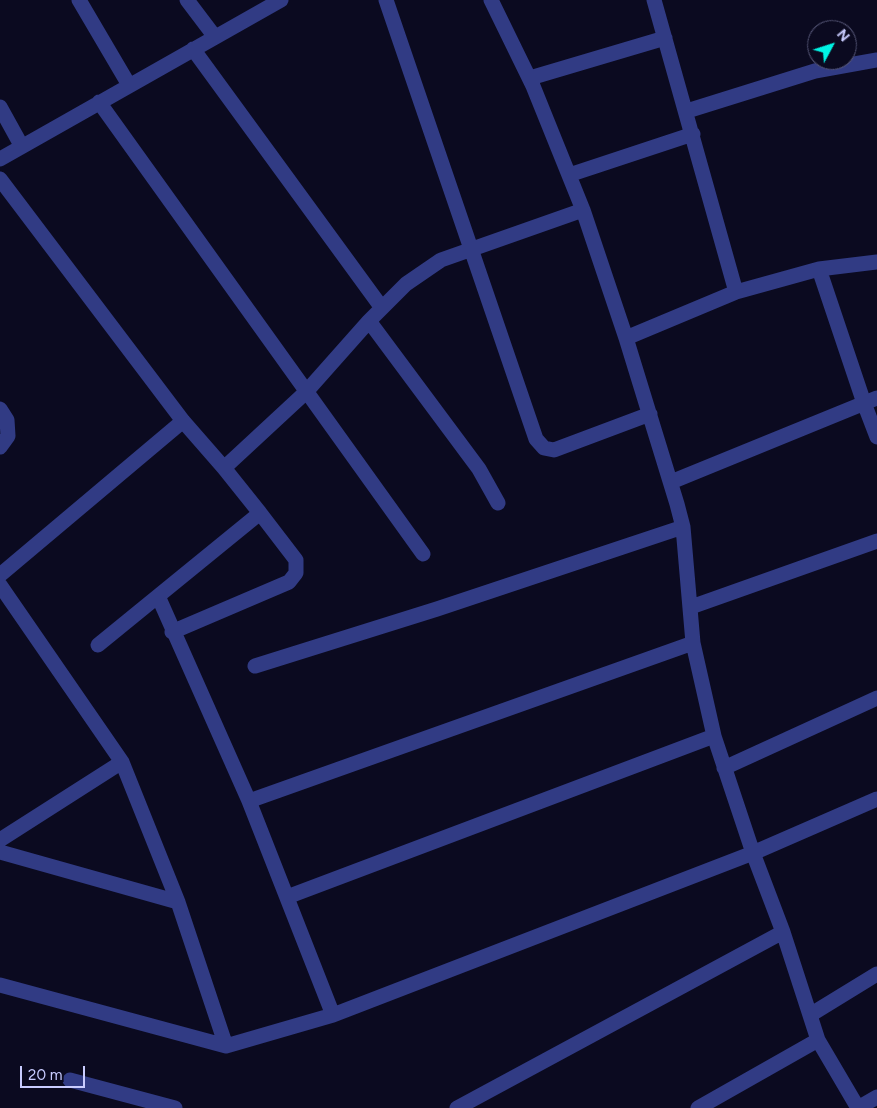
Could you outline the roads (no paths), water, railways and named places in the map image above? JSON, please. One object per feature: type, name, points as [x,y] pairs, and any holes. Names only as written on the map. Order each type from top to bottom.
[{"type":"street","points":[[78,0],[129,85]]},
{"type":"street","points":[[187,0],[215,37]]},
{"type":"street","points":[[0,159],[21,145],[281,0]]},
{"type":"street","points":[[386,0],[536,439],[544,448],[554,450],[650,414]]},
{"type":"street","points":[[491,0],[530,78],[583,210],[650,414],[683,527],[694,643],[714,736],[753,854],[783,932],[818,1040],[858,1108],[877,1097]]},
{"type":"street","points":[[658,1],[665,38],[687,111],[736,292]]},
{"type":"street","points":[[530,78],[665,38]]},
{"type":"street","points":[[193,49],[382,308]]},
{"type":"street","points":[[687,111],[815,71],[877,60]]},
{"type":"street","points":[[99,102],[423,554]]},
{"type":"street","points":[[0,108],[21,145]]},
{"type":"street","points":[[569,175],[693,134]]},
{"type":"street","points":[[0,179],[183,421],[224,468],[296,560],[296,573],[289,582],[172,632]]},
{"type":"street","points":[[224,468],[306,392],[369,321],[406,284],[441,260],[472,251],[583,210]]},
{"type":"street","points":[[626,338],[736,292],[820,269],[877,262]]},
{"type":"street","points":[[820,269],[870,400],[877,436]]},
{"type":"street","points":[[369,321],[474,462],[498,503]]},
{"type":"street","points":[[671,482],[870,400]]},
{"type":"street","points":[[0,409],[7,420],[8,436],[0,447]]},
{"type":"street","points":[[0,575],[183,421]]},
{"type":"street","points":[[98,645],[260,513]]},
{"type":"street","points":[[255,666],[437,609],[683,527]]},
{"type":"street","points":[[691,607],[877,541]]},
{"type":"street","points":[[0,585],[122,762],[178,902],[226,1046]]},
{"type":"street","points":[[158,596],[172,632],[248,801],[332,1015]]},
{"type":"street","points":[[248,801],[694,643]]},
{"type":"street","points":[[724,768],[877,698]]},
{"type":"street","points":[[287,897],[714,736]]},
{"type":"street","points":[[0,840],[122,762]]},
{"type":"street","points":[[0,985],[226,1046],[332,1015],[753,854],[877,799]]},
{"type":"street","points":[[0,852],[178,902]]},
{"type":"street","points":[[457,1108],[783,932]]},
{"type":"street","points":[[810,1015],[877,974]]},
{"type":"street","points":[[698,1108],[723,1102],[818,1040]]},
{"type":"street","points":[[70,1080],[175,1108]]}]
